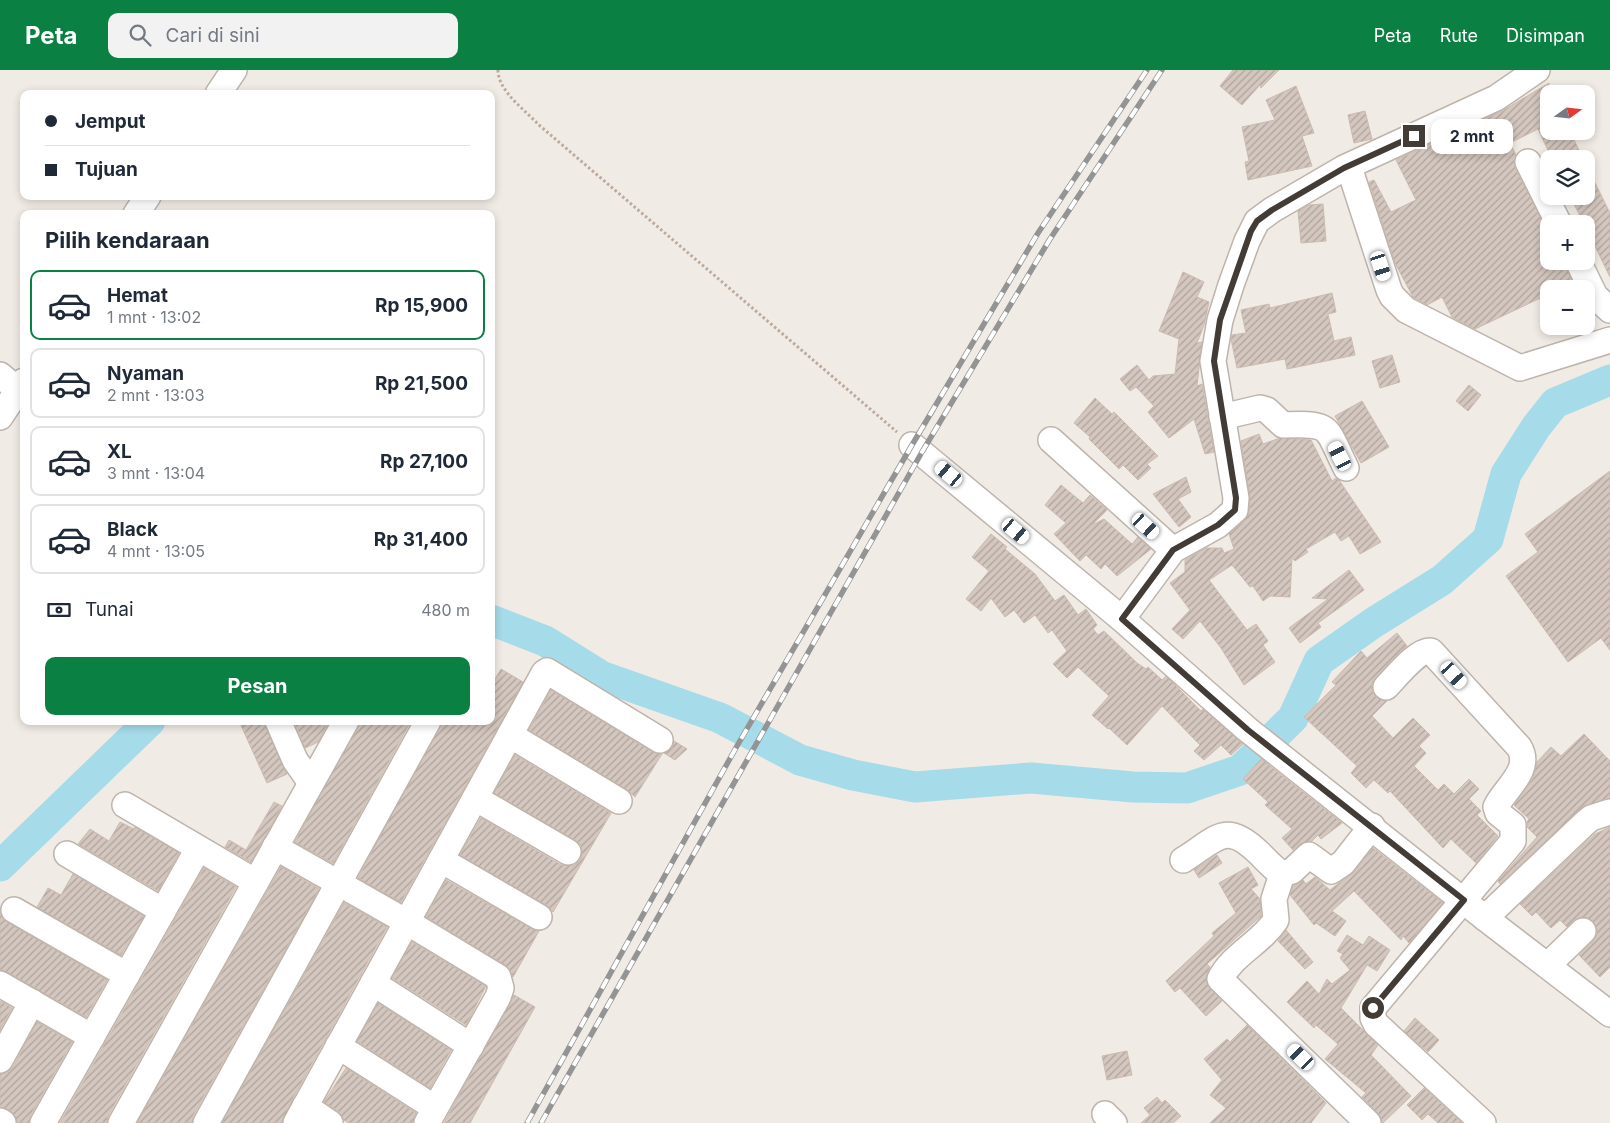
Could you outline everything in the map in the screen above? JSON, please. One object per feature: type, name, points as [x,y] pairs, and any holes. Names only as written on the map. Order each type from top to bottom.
[{"type":"street","points":[[221,90],[234,70]]},
{"type":"street","points":[[1122,619],[1173,550],[1218,525],[1235,510],[1236,498],[1214,372],[1215,353],[1220,320],[1247,241],[1257,221],[1309,188],[1347,168],[1496,98],[1537,70]]},
{"type":"street","points":[[1528,162],[1554,215]]},
{"type":"street","points":[[1347,168],[1389,290],[1392,296],[1406,310],[1520,368],[1610,340]]},
{"type":"street","points":[[1582,270],[1595,296],[1610,310]]},
{"type":"street","points":[[0,418],[14,382]]},
{"type":"street","points":[[1222,417],[1260,408],[1267,410],[1283,425],[1319,425],[1328,432],[1346,468]]},
{"type":"street","points":[[1051,440],[1173,550]]},
{"type":"street","points":[[912,445],[1122,619],[1248,730],[1372,826],[1485,918],[1610,1014]]},
{"type":"street","points":[[1386,687],[1418,655],[1426,650],[1431,651],[1520,747],[1524,756],[1517,778],[1496,808],[1498,813],[1512,825],[1513,841],[1374,1004],[1373,1018],[1376,1024],[1483,1123]]},
{"type":"street","points":[[330,1123],[300,1115],[544,673],[548,672],[660,740]]},
{"type":"street","points":[[280,725],[295,760],[311,783]]},
{"type":"street","points":[[120,1123],[344,725]]},
{"type":"street","points":[[206,1123],[426,725]]},
{"type":"street","points":[[510,735],[619,801]]},
{"type":"street","points":[[475,798],[568,852]]},
{"type":"street","points":[[125,805],[256,882]]},
{"type":"street","points":[[1485,918],[1585,823],[1591,818],[1610,812]]},
{"type":"street","points":[[1282,874],[1292,871],[1309,855],[1326,870],[1335,870],[1372,826]]},
{"type":"street","points":[[1183,860],[1219,837],[1231,834],[1246,840],[1282,874]]},
{"type":"street","points":[[276,847],[498,977],[501,985],[500,992],[431,1115],[338,1046]]},
{"type":"street","points":[[43,1123],[198,849]]},
{"type":"street","points":[[67,854],[163,911]]},
{"type":"street","points":[[441,860],[539,916]]},
{"type":"street","points":[[1282,874],[1274,899],[1276,920],[1267,933],[1227,966],[1220,979],[1368,1123]]},
{"type":"street","points":[[14,910],[127,975]]},
{"type":"street","points":[[1548,965],[1583,931]]},
{"type":"street","points":[[373,983],[470,1046]]},
{"type":"street","points":[[0,984],[92,1037]]},
{"type":"street","points":[[0,1060],[32,1002]]},
{"type":"path","points":[[498,70],[499,79],[505,90],[539,125],[912,445]]},
{"type":"building","points":[[1233,70],[1279,70],[1261,88],[1260,85],[1242,105],[1220,86]]},
{"type":"building","points":[[1296,86],[1314,133],[1302,136],[1312,166],[1248,180],[1245,162],[1249,161],[1242,127],[1275,120],[1266,100]]},
{"type":"building","points":[[1540,88],[1540,133],[1538,129],[1510,143],[1516,155],[1515,168],[1540,216],[1540,270],[1568,270],[1571,280],[1540,280],[1540,298],[1475,329],[1452,317],[1442,297],[1427,305],[1413,297],[1395,263],[1369,182],[1374,180],[1391,212],[1416,200],[1396,160],[1502,111]]},
{"type":"building","points":[[1365,111],[1372,139],[1354,143],[1348,115]]},
{"type":"building","points":[[1543,140],[1574,140],[1579,150],[1548,150]]},
{"type":"building","points":[[1595,183],[1610,213],[1610,277],[1595,246],[1595,215],[1580,215],[1574,205],[1595,205]]},
{"type":"building","points":[[1323,204],[1326,241],[1301,243],[1298,211],[1309,205]]},
{"type":"building","points":[[1183,272],[1204,282],[1197,297],[1209,302],[1204,325],[1197,343],[1202,342],[1197,386],[1202,384],[1214,452],[1205,454],[1194,419],[1169,438],[1148,412],[1154,406],[1136,387],[1130,391],[1120,379],[1137,365],[1149,380],[1153,376],[1175,374],[1179,339],[1159,331]]},
{"type":"building","points":[[1332,293],[1336,312],[1328,314],[1334,341],[1351,337],[1355,355],[1287,369],[1285,359],[1237,368],[1231,339],[1232,335],[1246,333],[1241,310],[1269,304],[1270,308]]},
{"type":"building","points":[[1392,355],[1400,382],[1380,388],[1372,361]]},
{"type":"building","points":[[1469,385],[1481,395],[1468,411],[1456,401]]},
{"type":"building","points":[[1095,398],[1112,414],[1114,412],[1158,456],[1147,464],[1151,468],[1138,480],[1123,465],[1119,469],[1089,439],[1090,437],[1074,423]]},
{"type":"building","points":[[1362,401],[1389,447],[1361,463],[1335,416]]},
{"type":"building","points":[[1259,434],[1263,444],[1280,438],[1311,440],[1332,481],[1336,478],[1339,480],[1381,542],[1360,554],[1349,536],[1341,541],[1335,532],[1306,549],[1308,552],[1295,561],[1292,558],[1290,597],[1270,596],[1263,601],[1253,586],[1250,587],[1232,565],[1209,580],[1247,630],[1256,624],[1268,641],[1263,645],[1275,662],[1244,685],[1221,648],[1200,621],[1183,639],[1172,629],[1190,610],[1170,583],[1185,572],[1185,560],[1206,548],[1222,548],[1224,553],[1234,549],[1229,534],[1245,520],[1249,511],[1250,499],[1241,441]]},
{"type":"building","points":[[1610,471],[1610,650],[1601,638],[1568,662],[1506,576],[1538,552],[1525,534]]},
{"type":"building","points":[[1186,477],[1191,492],[1178,499],[1191,517],[1179,527],[1153,494]]},
{"type":"building","points":[[1061,485],[1083,503],[1090,495],[1107,510],[1092,525],[1104,519],[1132,544],[1138,537],[1151,549],[1117,576],[1105,564],[1101,569],[1086,555],[1080,561],[1054,534],[1066,523],[1045,505]]},
{"type":"building","points":[[991,534],[1007,547],[1005,549],[1035,574],[1055,601],[1064,595],[1078,615],[1086,609],[1097,625],[1093,629],[1098,635],[1104,631],[1137,663],[1146,669],[1148,667],[1162,680],[1166,676],[1201,711],[1203,709],[1243,744],[1231,755],[1221,745],[1204,760],[1194,751],[1200,745],[1162,706],[1127,745],[1092,715],[1109,696],[1078,667],[1067,678],[1053,664],[1067,651],[1052,630],[1048,633],[1035,615],[1024,623],[1014,610],[1005,617],[991,598],[981,611],[966,599],[989,571],[972,557]]},
{"type":"building","points":[[1349,570],[1364,590],[1318,623],[1321,627],[1300,643],[1289,628],[1328,599],[1312,598]]},
{"type":"building","points":[[1397,633],[1407,646],[1372,683],[1372,691],[1376,697],[1387,701],[1372,716],[1393,738],[1413,718],[1430,735],[1419,746],[1426,753],[1414,766],[1438,790],[1444,784],[1454,794],[1469,779],[1479,789],[1469,799],[1481,811],[1477,815],[1498,836],[1476,863],[1451,839],[1443,848],[1390,791],[1388,793],[1374,780],[1366,788],[1351,773],[1357,766],[1304,717],[1336,685],[1332,682],[1361,651],[1367,658]]},
{"type":"building","points":[[501,669],[523,682],[401,902],[358,878],[440,725],[495,725],[495,679]]},
{"type":"building","points":[[551,690],[653,752],[662,754],[635,797],[626,789],[529,730]]},
{"type":"building","points":[[241,725],[266,725],[287,774],[267,783]]},
{"type":"building","points":[[296,725],[327,725],[318,742],[305,748]]},
{"type":"building","points":[[358,725],[409,725],[333,863],[295,842]]},
{"type":"building","points":[[1584,734],[1610,761],[1610,798],[1582,807],[1500,884],[1498,881],[1537,837],[1527,827],[1529,819],[1514,805],[1533,778],[1537,762],[1551,747],[1561,756]]},
{"type":"building","points":[[674,741],[687,749],[675,760],[664,753],[672,748]]},
{"type":"building","points":[[515,755],[611,813],[553,912],[546,905],[460,855],[481,818],[561,865],[575,865],[581,859],[581,845],[575,840],[494,793]]},
{"type":"building","points":[[1261,759],[1342,823],[1321,839],[1318,835],[1312,841],[1300,844],[1293,850],[1282,838],[1292,829],[1265,805],[1268,802],[1243,779]]},
{"type":"building","points":[[274,802],[282,806],[251,862],[225,847],[229,840],[246,850]]},
{"type":"building","points":[[120,822],[134,829],[135,827],[179,853],[158,891],[78,844],[90,829],[109,841]]},
{"type":"building","points":[[1610,827],[1610,967],[1600,977],[1579,955],[1597,935],[1597,928],[1593,921],[1580,917],[1567,927],[1560,920],[1551,928],[1536,912],[1532,916],[1520,904],[1595,834]]},
{"type":"building","points":[[1373,848],[1443,903],[1409,943],[1403,936],[1401,940],[1354,891],[1332,911],[1346,921],[1335,936],[1316,923],[1314,925],[1290,895],[1293,886],[1303,880],[1306,884],[1315,877],[1330,890],[1354,872]]},
{"type":"building","points":[[1217,855],[1222,863],[1199,878],[1194,870]]},
{"type":"building","points":[[281,867],[319,889],[193,1116],[192,1123],[137,1123]]},
{"type":"building","points":[[1248,867],[1258,885],[1251,889],[1260,899],[1261,916],[1207,964],[1210,967],[1206,977],[1207,984],[1222,1001],[1206,1016],[1180,988],[1175,992],[1166,981],[1214,936],[1212,933],[1236,913],[1219,883]]},
{"type":"building","points":[[204,868],[236,887],[108,1116],[107,1123],[60,1123]]},
{"type":"building","points":[[73,874],[144,916],[121,955],[37,907],[48,888],[61,895]]},
{"type":"building","points":[[446,880],[532,929],[539,931],[513,977],[505,965],[426,917]]},
{"type":"building","points":[[344,903],[387,927],[293,1098],[282,1123],[222,1123]]},
{"type":"building","points":[[0,912],[7,922],[107,980],[86,1017],[7,972],[0,970]]},
{"type":"building","points":[[1286,930],[1313,962],[1305,969],[1278,941]]},
{"type":"building","points":[[1347,935],[1363,945],[1369,936],[1390,950],[1377,971],[1367,965],[1341,1008],[1378,1045],[1371,1055],[1411,1096],[1383,1123],[1378,1113],[1362,1097],[1366,1093],[1325,1059],[1338,1044],[1316,1025],[1314,1028],[1287,1002],[1307,981],[1319,994],[1327,979],[1332,984],[1350,970],[1340,958],[1343,954],[1337,951]]},
{"type":"building","points":[[412,942],[486,986],[466,1025],[392,978]]},
{"type":"building","points":[[514,995],[535,1007],[470,1123],[444,1123]]},
{"type":"building","points":[[1,1001],[12,1008],[0,1030],[0,1004]]},
{"type":"building","points":[[378,1003],[451,1050],[430,1088],[357,1041]]},
{"type":"building","points":[[1415,1018],[1439,1040],[1428,1052],[1404,1031]]},
{"type":"building","points":[[37,1022],[72,1042],[30,1116],[29,1123],[17,1123],[11,1111],[0,1106],[0,1074],[7,1072],[13,1067]]},
{"type":"building","points":[[1247,1025],[1326,1103],[1311,1123],[1210,1123],[1226,1108],[1210,1095],[1222,1080],[1204,1059],[1227,1039],[1230,1042]]},
{"type":"building","points":[[1127,1051],[1132,1075],[1107,1080],[1102,1056]]},
{"type":"building","points":[[346,1068],[416,1113],[413,1123],[348,1123],[344,1120],[338,1111],[324,1102]]},
{"type":"building","points":[[1424,1088],[1462,1123],[1438,1123],[1428,1114],[1422,1120],[1407,1105]]},
{"type":"building","points":[[1157,1097],[1162,1103],[1165,1100],[1181,1116],[1173,1123],[1141,1123],[1150,1115],[1144,1108]]},
{"type":"waterway","points":[[495,622],[545,641],[601,676],[720,718],[800,760],[853,775],[915,787],[1031,778],[1133,787],[1187,788],[1240,770],[1293,718],[1319,661],[1373,623],[1442,580],[1488,539],[1506,474],[1536,427],[1555,403],[1610,380]]},
{"type":"waterway","points":[[0,866],[146,725]]},
{"type":"railway","points":[[527,1123],[737,746],[912,445],[1038,233],[1147,70]]},
{"type":"railway","points":[[541,1123],[922,452],[1050,239],[1162,70]]},
{"type":"route","points":[[1373,1008],[1374,1004],[1464,900],[1248,730],[1122,619],[1173,550],[1218,525],[1235,510],[1236,498],[1214,372],[1214,361],[1220,320],[1230,285],[1251,231],[1257,221],[1272,210],[1344,168],[1414,136]]}]
